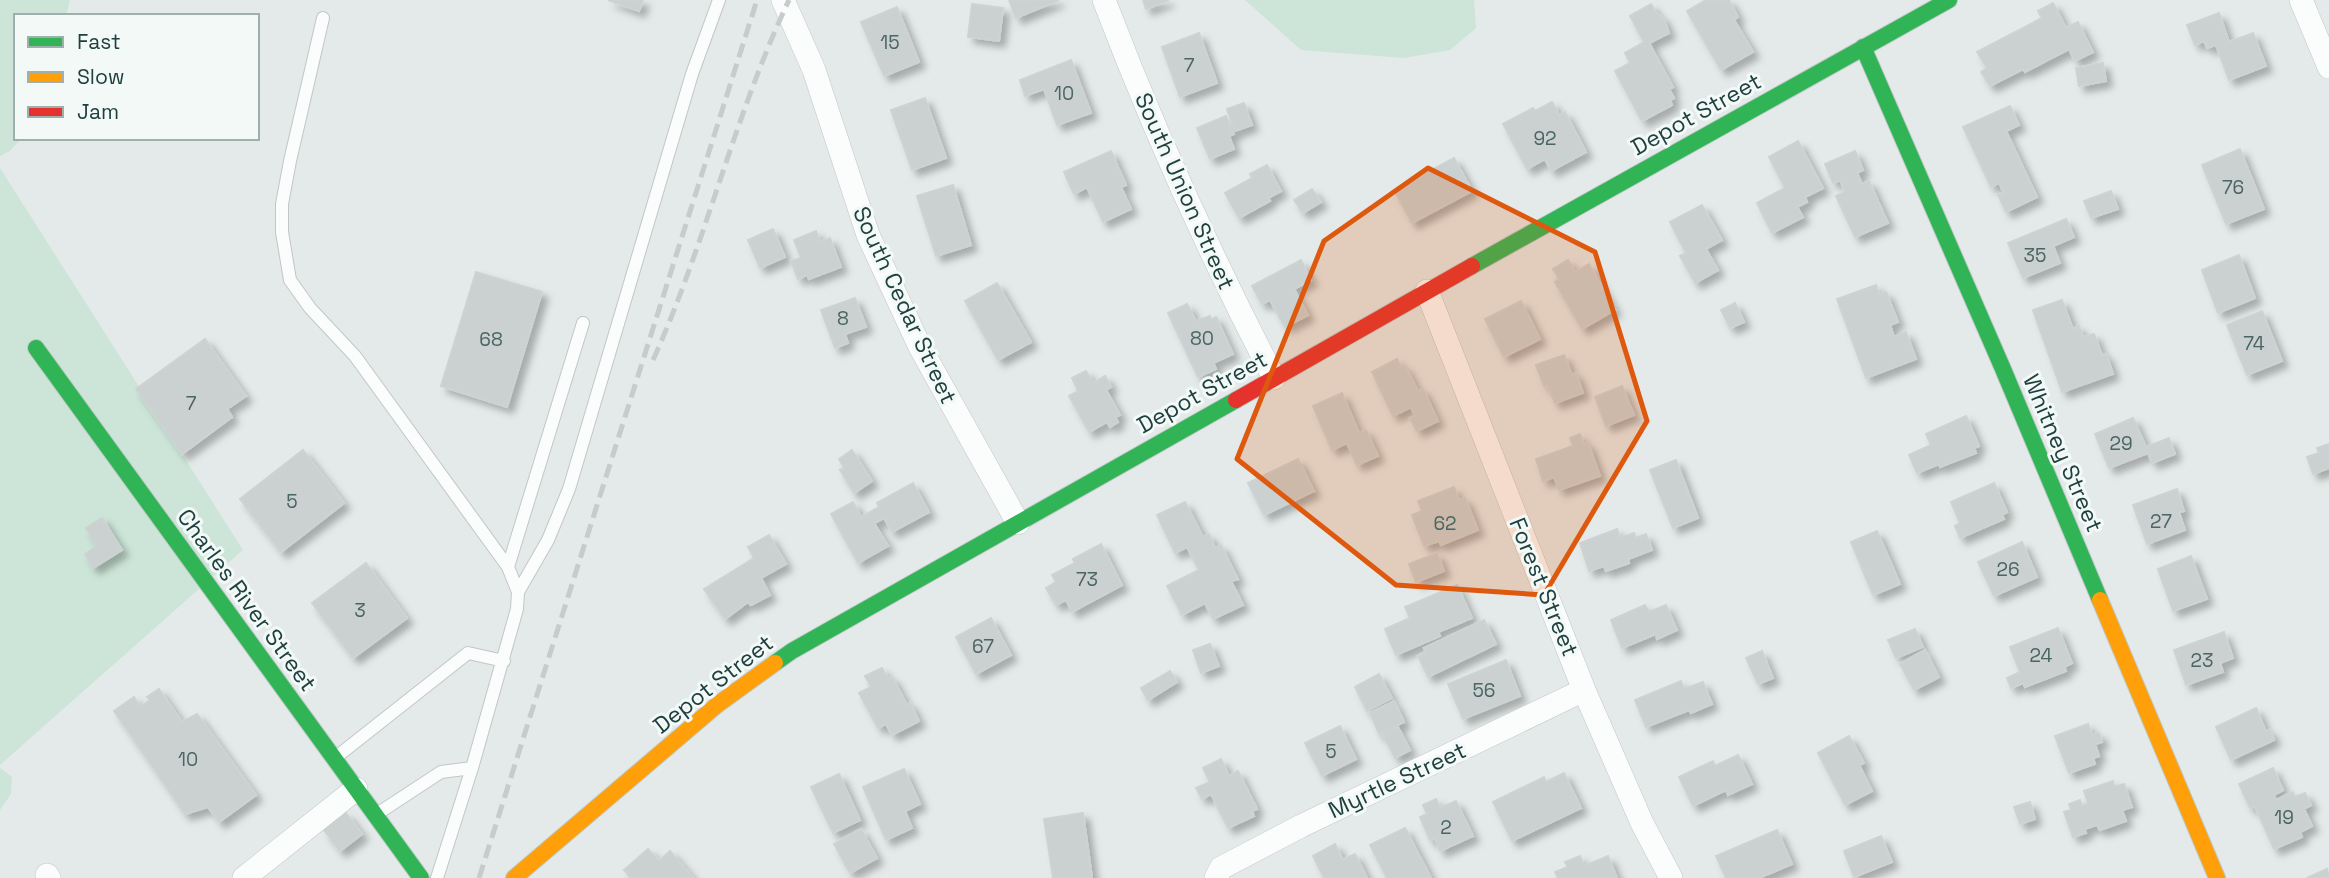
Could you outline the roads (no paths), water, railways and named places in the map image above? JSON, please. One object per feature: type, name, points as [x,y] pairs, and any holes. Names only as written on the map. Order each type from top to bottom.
[{"type":"main road","name":"Depot Street","points":[[514,878],[754,676],[814,638],[1274,377],[1949,0]]},
{"type":"main road","name":"Whitney Street","points":[[1863,47],[2217,878]]},
{"type":"main road","name":"Charles River Street","points":[[36,348],[421,878]]},
{"type":"street","name":"South Cedar Street","points":[[783,0],[814,70],[868,235],[920,347],[1018,523]]},
{"type":"street","name":"South Union Street","points":[[1104,0],[1152,121],[1234,300],[1274,377]]},
{"type":"street","points":[[2301,0],[2329,67]]},
{"type":"street","name":"Forest Street","points":[[1427,291],[1584,690],[1642,823],[1671,878]]},
{"type":"street","name":"Myrtle Street","points":[[1216,878],[1221,868],[1301,825],[1584,690]]},
{"type":"street","points":[[244,878],[356,789]]},
{"type":"lane","points":[[518,592],[548,540],[569,489],[692,74],[719,0]]},
{"type":"lane","points":[[323,18],[287,171],[282,204],[282,232],[290,280],[310,308],[355,356],[508,567],[518,592],[517,610],[504,661],[437,878]]},
{"type":"lane","points":[[508,567],[583,323]]},
{"type":"lane","points":[[335,759],[468,653],[504,661]]},
{"type":"lane","points":[[376,816],[441,772],[472,768]]},
{"type":"railway","points":[[479,878],[757,0]]},
{"type":"railway","points":[[653,360],[689,271],[752,89],[789,0]]}]
